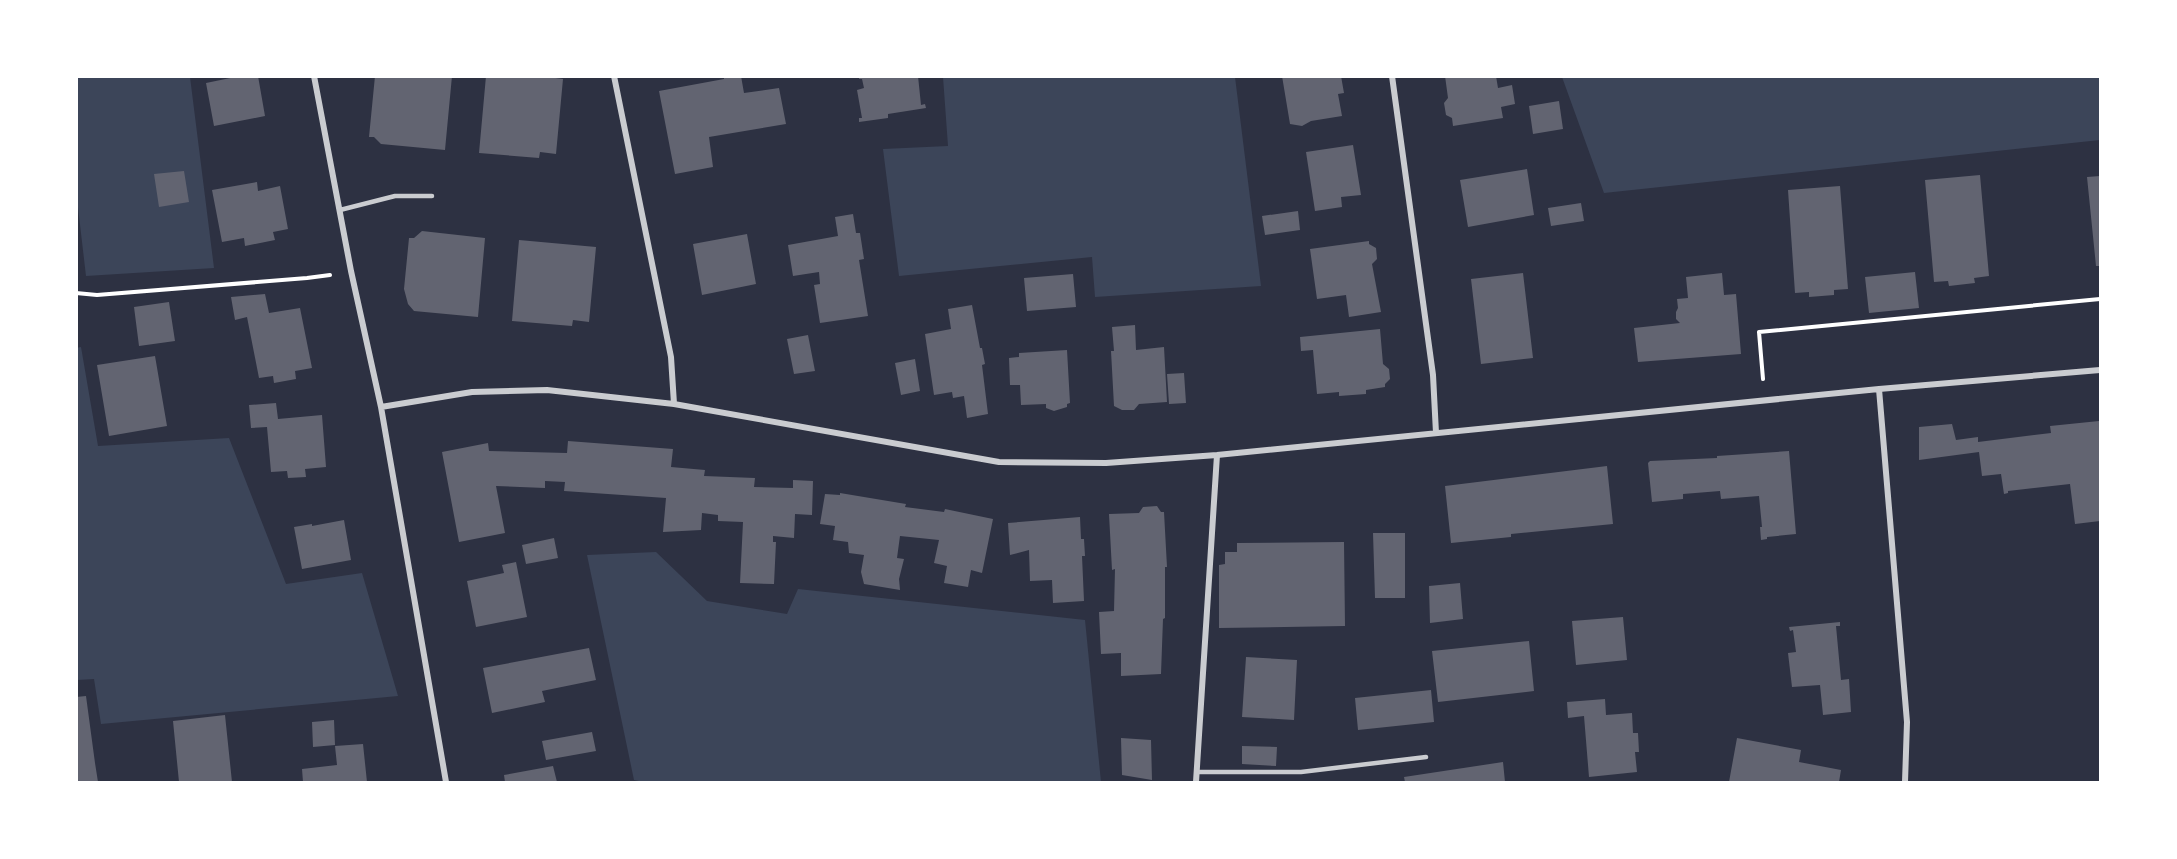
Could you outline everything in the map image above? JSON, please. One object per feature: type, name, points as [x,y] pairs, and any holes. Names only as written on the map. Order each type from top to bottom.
[{"type":"street","points":[[314,76],[351,271],[381,407],[446,783]]},
{"type":"street","points":[[614,76],[671,357],[674,404]]},
{"type":"street","points":[[1392,76],[1433,375],[1436,434]]},
{"type":"street","points":[[381,407],[472,392],[547,390],[674,404],[999,462],[1106,463],[1217,455],[1879,389],[2100,370]]},
{"type":"street","points":[[1879,389],[1907,722],[1905,783]]},
{"type":"street","points":[[1196,783],[1217,455]]},
{"type":"lane","points":[[340,210],[395,196],[432,196]]},
{"type":"lane","points":[[1197,772],[1301,772],[1426,757]]},
{"type":"path","points":[[76,293],[97,295],[156,291],[307,278],[351,271]]},
{"type":"path","points":[[1765,401],[1759,332],[2100,299]]},
{"type":"shaded area","points":[[76,77],[190,77],[214,268],[86,276],[77,199]]},
{"type":"shaded area","points":[[943,77],[1235,77],[1261,286],[1095,297],[1092,257],[899,276],[883,149],[948,146]]},
{"type":"shaded area","points":[[1562,77],[2100,77],[2100,140],[1604,193]]},
{"type":"shaded area","points":[[81,347],[98,446],[229,438],[286,584],[362,573],[398,696],[101,724],[94,679],[77,680],[76,348]]},
{"type":"shaded area","points":[[656,552],[707,601],[787,614],[798,589],[1085,620],[1101,782],[644,782],[634,780],[587,555]]},
{"type":"building","points":[[240,76],[258,76],[265,116],[214,126],[206,83]]},
{"type":"building","points":[[375,76],[452,76],[445,150],[381,144],[374,137],[369,137]]},
{"type":"building","points":[[486,76],[540,76],[563,79],[556,154],[540,152],[539,158],[479,153]]},
{"type":"building","points":[[724,76],[741,76],[744,93],[779,88],[786,124],[709,137],[713,167],[675,174],[659,91],[724,79]]},
{"type":"building","points":[[918,76],[921,105],[925,104],[926,108],[888,114],[888,118],[859,122],[859,118],[862,118],[857,90],[864,88],[862,79],[859,77]]},
{"type":"building","points":[[1282,76],[1341,76],[1344,93],[1338,94],[1342,116],[1311,121],[1302,126],[1290,124]]},
{"type":"building","points":[[1445,76],[1496,76],[1498,88],[1512,85],[1515,104],[1501,107],[1503,118],[1453,126],[1452,118],[1446,115],[1444,103],[1448,98]]},
{"type":"building","points":[[1559,101],[1563,129],[1533,134],[1529,106]]},
{"type":"building","points":[[1353,145],[1361,195],[1341,197],[1342,207],[1315,211],[1306,152]]},
{"type":"building","points":[[1527,169],[1534,215],[1468,227],[1460,180]]},
{"type":"building","points":[[184,171],[189,202],[159,207],[154,174]]},
{"type":"building","points":[[1980,175],[1989,276],[1974,278],[1975,283],[1949,286],[1948,281],[1934,282],[1925,180]]},
{"type":"building","points":[[2100,176],[2100,266],[2096,266],[2087,177]]},
{"type":"building","points":[[257,182],[258,191],[280,186],[288,229],[273,232],[275,240],[245,246],[244,238],[222,242],[212,190]]},
{"type":"building","points":[[1840,186],[1848,289],[1834,290],[1834,295],[1809,297],[1809,292],[1795,293],[1788,190]]},
{"type":"building","points":[[1581,203],[1584,221],[1551,226],[1548,208]]},
{"type":"building","points":[[1298,211],[1300,230],[1265,235],[1262,216]]},
{"type":"building","points":[[853,214],[856,233],[860,233],[864,259],[859,260],[868,316],[820,323],[814,285],[820,284],[819,272],[793,276],[788,245],[838,236],[835,217]]},
{"type":"building","points":[[422,231],[485,238],[478,317],[414,311],[408,304],[404,289],[409,238],[414,238]]},
{"type":"building","points":[[747,234],[756,284],[702,295],[693,244]]},
{"type":"building","points":[[519,240],[596,247],[589,322],[573,320],[572,326],[512,321]]},
{"type":"building","points":[[1369,241],[1369,244],[1376,248],[1377,259],[1372,264],[1381,312],[1349,317],[1346,295],[1317,299],[1310,249]]},
{"type":"building","points":[[1915,272],[1919,308],[1869,313],[1865,277]]},
{"type":"building","points":[[1523,273],[1533,358],[1481,364],[1471,279]]},
{"type":"building","points":[[1722,273],[1724,295],[1736,294],[1741,354],[1638,362],[1634,328],[1680,323],[1676,319],[1677,299],[1688,298],[1686,277]]},
{"type":"building","points":[[1073,274],[1076,307],[1027,311],[1024,278]]},
{"type":"building","points":[[265,294],[269,313],[300,308],[312,368],[295,371],[296,379],[274,383],[273,376],[259,378],[247,317],[235,320],[231,297]]},
{"type":"building","points":[[169,302],[175,341],[139,346],[134,307]]},
{"type":"building","points":[[972,305],[985,364],[982,365],[988,414],[967,418],[964,396],[953,398],[952,392],[934,395],[925,334],[951,329],[948,309]]},
{"type":"building","points":[[1135,325],[1136,350],[1164,347],[1167,402],[1139,404],[1134,410],[1122,410],[1114,406],[1112,327]]},
{"type":"building","points":[[1380,329],[1383,364],[1389,369],[1390,379],[1385,387],[1366,390],[1366,394],[1339,396],[1339,392],[1317,394],[1313,350],[1301,351],[1300,337]]},
{"type":"building","points":[[808,335],[815,371],[794,374],[787,339]]},
{"type":"building","points":[[1067,350],[1070,403],[1067,407],[1054,411],[1046,408],[1046,404],[1021,405],[1020,385],[1010,385],[1009,358],[1019,357],[1019,353]]},
{"type":"building","points":[[155,356],[167,426],[109,436],[97,365]]},
{"type":"building","points":[[915,359],[920,391],[901,395],[895,363]]},
{"type":"building","points":[[1184,373],[1186,403],[1169,404],[1167,374]]},
{"type":"building","points":[[276,403],[278,419],[322,415],[326,467],[305,469],[306,477],[288,478],[287,471],[271,472],[267,427],[251,428],[249,405]]},
{"type":"building","points":[[2099,421],[2100,521],[2075,524],[2070,484],[2008,491],[2004,494],[2001,474],[1982,476],[1979,452],[1919,460],[1919,427],[1952,424],[1956,440],[1978,437],[1978,442],[2051,433],[2050,426]]},
{"type":"building","points":[[568,441],[673,449],[671,467],[705,470],[704,476],[755,478],[754,487],[793,488],[793,480],[813,481],[812,515],[795,514],[794,538],[773,536],[773,542],[776,542],[774,584],[740,583],[743,522],[718,521],[718,515],[702,513],[701,530],[663,532],[666,498],[564,491],[565,482],[545,481],[545,488],[496,486],[505,533],[459,542],[442,452],[488,443],[489,451],[567,453]]},
{"type":"building","points":[[1789,451],[1796,534],[1767,537],[1761,540],[1759,496],[1721,499],[1720,491],[1683,494],[1683,499],[1652,502],[1648,463],[1650,461],[1717,458],[1717,456]]},
{"type":"building","points":[[1607,466],[1613,524],[1511,534],[1511,537],[1451,543],[1445,486]]},
{"type":"building","points":[[840,493],[906,504],[905,507],[944,512],[945,509],[993,519],[982,573],[971,570],[968,587],[944,583],[947,566],[934,563],[939,540],[900,536],[897,558],[904,559],[899,579],[900,590],[864,584],[861,572],[864,555],[849,553],[848,542],[833,540],[835,526],[820,524],[825,494],[840,495]]},
{"type":"building","points":[[1157,506],[1161,512],[1164,512],[1167,567],[1165,567],[1165,618],[1163,619],[1161,674],[1121,676],[1121,653],[1101,654],[1099,612],[1114,611],[1115,569],[1112,570],[1109,514],[1139,513],[1143,507]]},
{"type":"building","points":[[1080,517],[1081,539],[1084,539],[1085,556],[1082,556],[1084,601],[1053,603],[1052,580],[1030,581],[1029,550],[1010,555],[1008,523]]},
{"type":"building","points":[[344,520],[351,560],[302,569],[294,527]]},
{"type":"building","points":[[1373,533],[1405,533],[1405,598],[1375,598]]},
{"type":"building","points":[[554,538],[558,558],[526,564],[522,545]]},
{"type":"building","points":[[1344,542],[1345,626],[1219,628],[1219,565],[1225,564],[1225,552],[1237,552],[1237,543]]},
{"type":"building","points":[[516,562],[527,617],[476,627],[467,581],[504,573],[502,565]]},
{"type":"building","points":[[1460,583],[1463,619],[1430,623],[1429,586]]},
{"type":"building","points":[[1623,617],[1627,660],[1576,665],[1572,621]]},
{"type":"building","points":[[1840,622],[1840,626],[1836,626],[1841,680],[1849,679],[1851,712],[1823,715],[1820,685],[1792,687],[1788,653],[1796,652],[1793,630],[1790,631],[1789,627]]},
{"type":"building","points":[[1529,641],[1534,691],[1438,702],[1432,651]]},
{"type":"building","points":[[589,648],[596,680],[542,691],[545,702],[492,713],[483,668]]},
{"type":"building","points":[[1246,657],[1297,660],[1294,720],[1242,717]]},
{"type":"building","points":[[1431,690],[1434,722],[1358,730],[1355,698]]},
{"type":"building","points":[[86,696],[98,782],[76,782],[76,697]]},
{"type":"building","points":[[1605,699],[1606,715],[1632,713],[1633,733],[1638,733],[1639,752],[1635,752],[1637,772],[1589,777],[1584,716],[1568,718],[1567,702]]},
{"type":"building","points":[[225,715],[232,782],[179,782],[173,721]]},
{"type":"building","points":[[334,720],[335,745],[313,747],[312,722]]},
{"type":"building","points":[[592,732],[596,751],[546,760],[542,741]]},
{"type":"building","points":[[1121,738],[1151,740],[1152,780],[1122,775]]},
{"type":"building","points":[[1737,738],[1801,750],[1799,762],[1841,770],[1839,782],[1729,782]]},
{"type":"building","points":[[363,744],[367,782],[303,782],[302,769],[337,765],[335,746]]},
{"type":"building","points":[[1242,746],[1277,747],[1276,766],[1242,764]]},
{"type":"building","points":[[1503,762],[1505,782],[1405,782],[1404,777]]},
{"type":"building","points":[[553,766],[557,782],[505,782],[504,775]]}]
